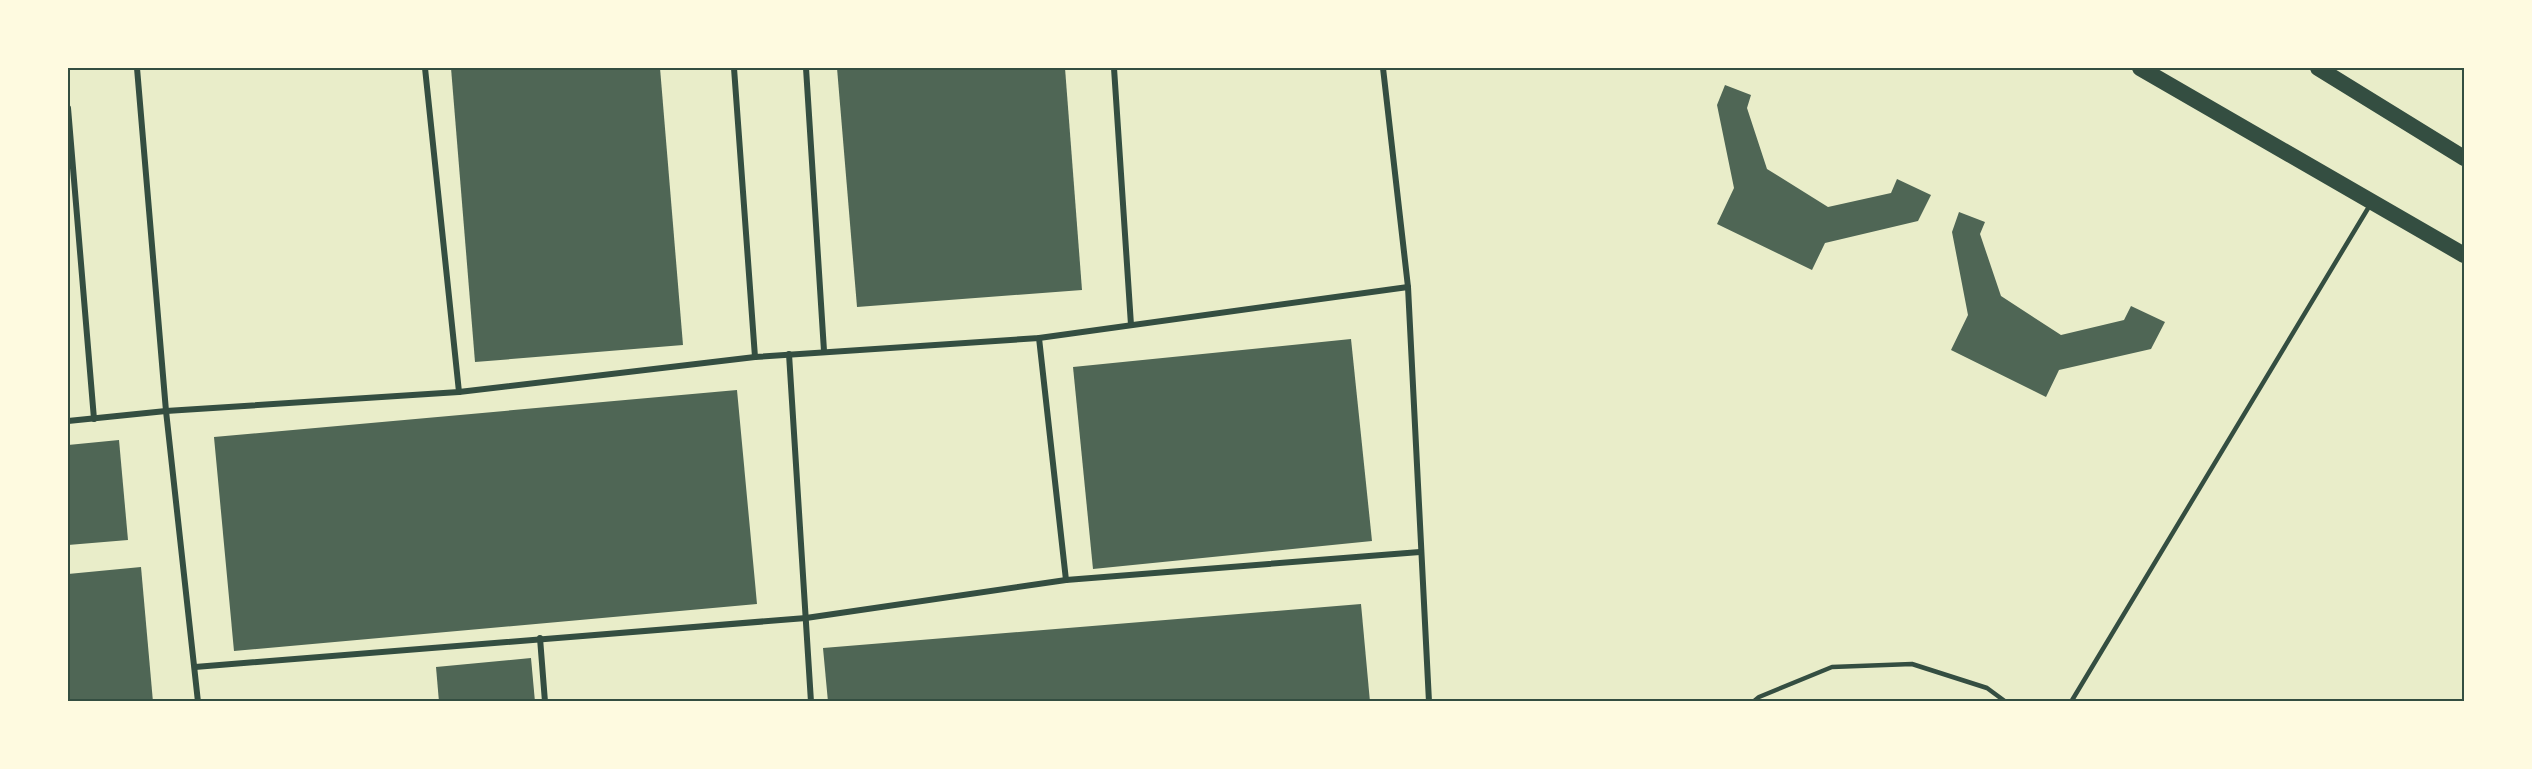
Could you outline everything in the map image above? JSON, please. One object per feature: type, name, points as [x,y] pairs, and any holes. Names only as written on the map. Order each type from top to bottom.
[{"type":"highway","points":[[2140,68],[2464,255]]},
{"type":"highway","points":[[2318,68],[2464,158]]},
{"type":"street","points":[[137,68],[166,411],[198,702]]},
{"type":"street","points":[[425,68],[459,392]]},
{"type":"street","points":[[734,68],[755,357]]},
{"type":"street","points":[[807,68],[824,351]]},
{"type":"street","points":[[1114,68],[1131,325]]},
{"type":"street","points":[[1383,68],[1408,287],[1429,702]]},
{"type":"street","points":[[68,108],[94,418]]},
{"type":"street","points":[[68,421],[166,411],[459,392],[824,351],[1039,338],[1408,287]]},
{"type":"street","points":[[1039,338],[1066,580]]},
{"type":"street","points":[[789,354],[811,702]]},
{"type":"street","points":[[195,668],[806,618],[1066,580],[1420,552]]},
{"type":"street","points":[[540,638],[545,702]]},
{"type":"lane","points":[[2071,702],[2373,201]]},
{"type":"lane","points":[[1753,702],[1759,697],[1832,667],[1912,664],[1987,688],[2006,702]]},
{"type":"building","points":[[451,68],[660,68],[683,345],[475,362]]},
{"type":"building","points":[[837,68],[1065,68],[1082,290],[857,307]]},
{"type":"building","points":[[1725,85],[1751,95],[1747,108],[1767,169],[1828,207],[1891,193],[1897,179],[1931,195],[1918,221],[1825,243],[1812,270],[1717,224],[1734,188],[1717,105]]},
{"type":"building","points":[[1959,212],[1985,222],[1980,234],[2001,296],[2061,335],[2124,320],[2131,306],[2165,322],[2151,349],[2059,370],[2046,397],[1951,350],[1968,315],[1952,232]]},
{"type":"building","points":[[1351,339],[1372,541],[1093,569],[1073,367]]},
{"type":"building","points":[[737,390],[757,604],[234,651],[214,437]]},
{"type":"building","points":[[119,440],[128,540],[68,545],[68,445]]},
{"type":"building","points":[[141,567],[153,702],[68,702],[68,574]]},
{"type":"building","points":[[1361,604],[1370,702],[828,702],[823,648]]},
{"type":"building","points":[[531,658],[535,702],[439,702],[436,667]]}]
